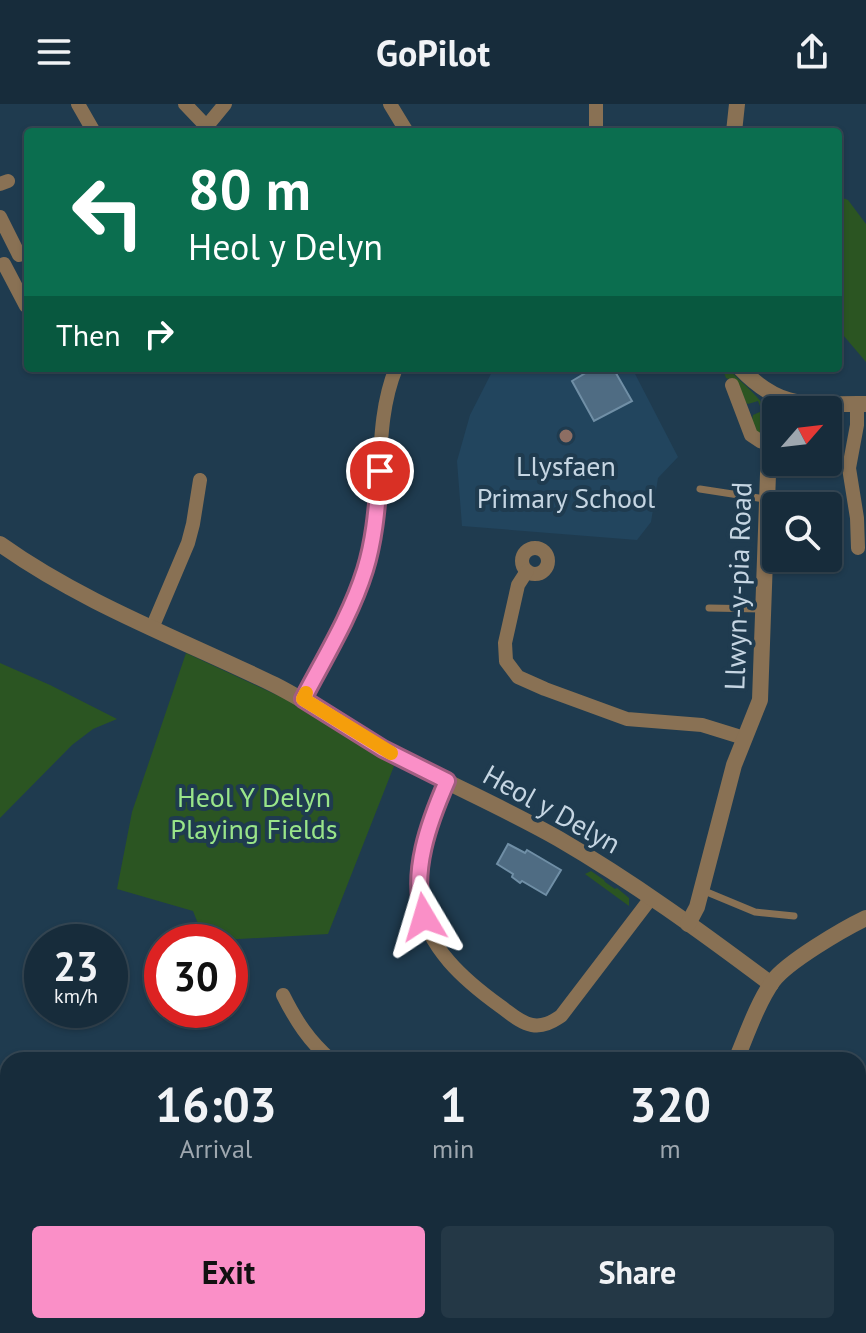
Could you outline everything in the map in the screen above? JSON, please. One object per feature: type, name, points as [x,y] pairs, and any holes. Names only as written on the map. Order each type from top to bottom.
[{"type":"street","points":[[78,104],[92,128]]},
{"type":"street","points":[[185,104],[203,128]]},
{"type":"street","points":[[205,128],[225,104]]},
{"type":"street","points":[[390,104],[405,128]]},
{"type":"street","points":[[596,104],[596,128]]},
{"type":"street","points":[[734,128],[737,104]]},
{"type":"street","points":[[0,217],[24,252],[2,265],[24,303]]},
{"type":"street","points":[[303,699],[354,601],[366,567],[377,511],[385,404],[395,372]]},
{"type":"street","points":[[745,372],[772,396]]},
{"type":"street","points":[[732,385],[751,435],[755,439],[762,439]]},
{"type":"street","points":[[858,548],[859,529],[849,468],[861,404]]},
{"type":"street","points":[[152,628],[188,543],[200,480]]},
{"type":"street","name":"Heol y Delyn","points":[[0,544],[69,588],[303,699],[383,749],[562,840],[651,898],[771,984]]},
{"type":"street","points":[[527,571],[518,585],[505,643],[506,661],[518,677],[627,719],[702,725],[744,738]]},
{"type":"street","name":"Llwyn-y-pia Road","points":[[688,924],[695,915],[734,765],[758,709],[766,572]]},
{"type":"street","points":[[447,781],[428,833],[420,867],[419,897],[424,917],[448,960],[476,988],[521,1021],[537,1025],[561,1016],[651,898]]},
{"type":"street","points":[[740,1052],[776,977],[800,958],[866,918]]},
{"type":"street","points":[[283,995],[296,1021],[323,1052]]},
{"type":"lane","points":[[700,489],[762,499]]},
{"type":"lane","points":[[709,608],[765,609]]},
{"type":"lane","points":[[702,890],[755,912],[794,916]]},
{"type":"shaded area","name":"Llysfaen Primary School","points":[[492,372],[634,372],[678,457],[658,478],[651,522],[637,540],[462,526],[457,461],[470,415]]},
{"type":"green space","points":[[842,198],[848,200],[866,224],[866,362],[842,334]]},
{"type":"green space","points":[[724,372],[732,372],[752,392],[762,404],[762,411],[758,401],[746,403],[736,379],[731,380]]},
{"type":"green space","points":[[762,411],[762,432],[757,432],[753,415]]},
{"type":"green space","name":"Heol Y Delyn Playing Fields","points":[[186,653],[283,698],[394,766],[328,934],[248,939],[248,924],[198,924],[193,911],[117,889],[132,812]]},
{"type":"green space","points":[[0,663],[117,719],[93,729],[72,745],[0,818]]},
{"type":"green space","points":[[591,871],[629,898],[629,906],[585,874]]},
{"type":"building","points":[[587,372],[615,372],[632,401],[594,421],[572,381]]},
{"type":"building","points":[[508,844],[525,853],[527,850],[561,870],[546,895],[522,881],[520,883],[512,877],[513,874],[497,864]]},
{"type":"slow traffic","points":[[306,693],[303,699],[391,753]]},
{"type":"place","name":"Llysfaen Primary School","points":[[566,436]]},
{"type":"route","points":[[380,471],[375,529],[360,585],[303,699],[383,749],[447,781],[428,833],[420,867],[419,897],[424,917]]}]
